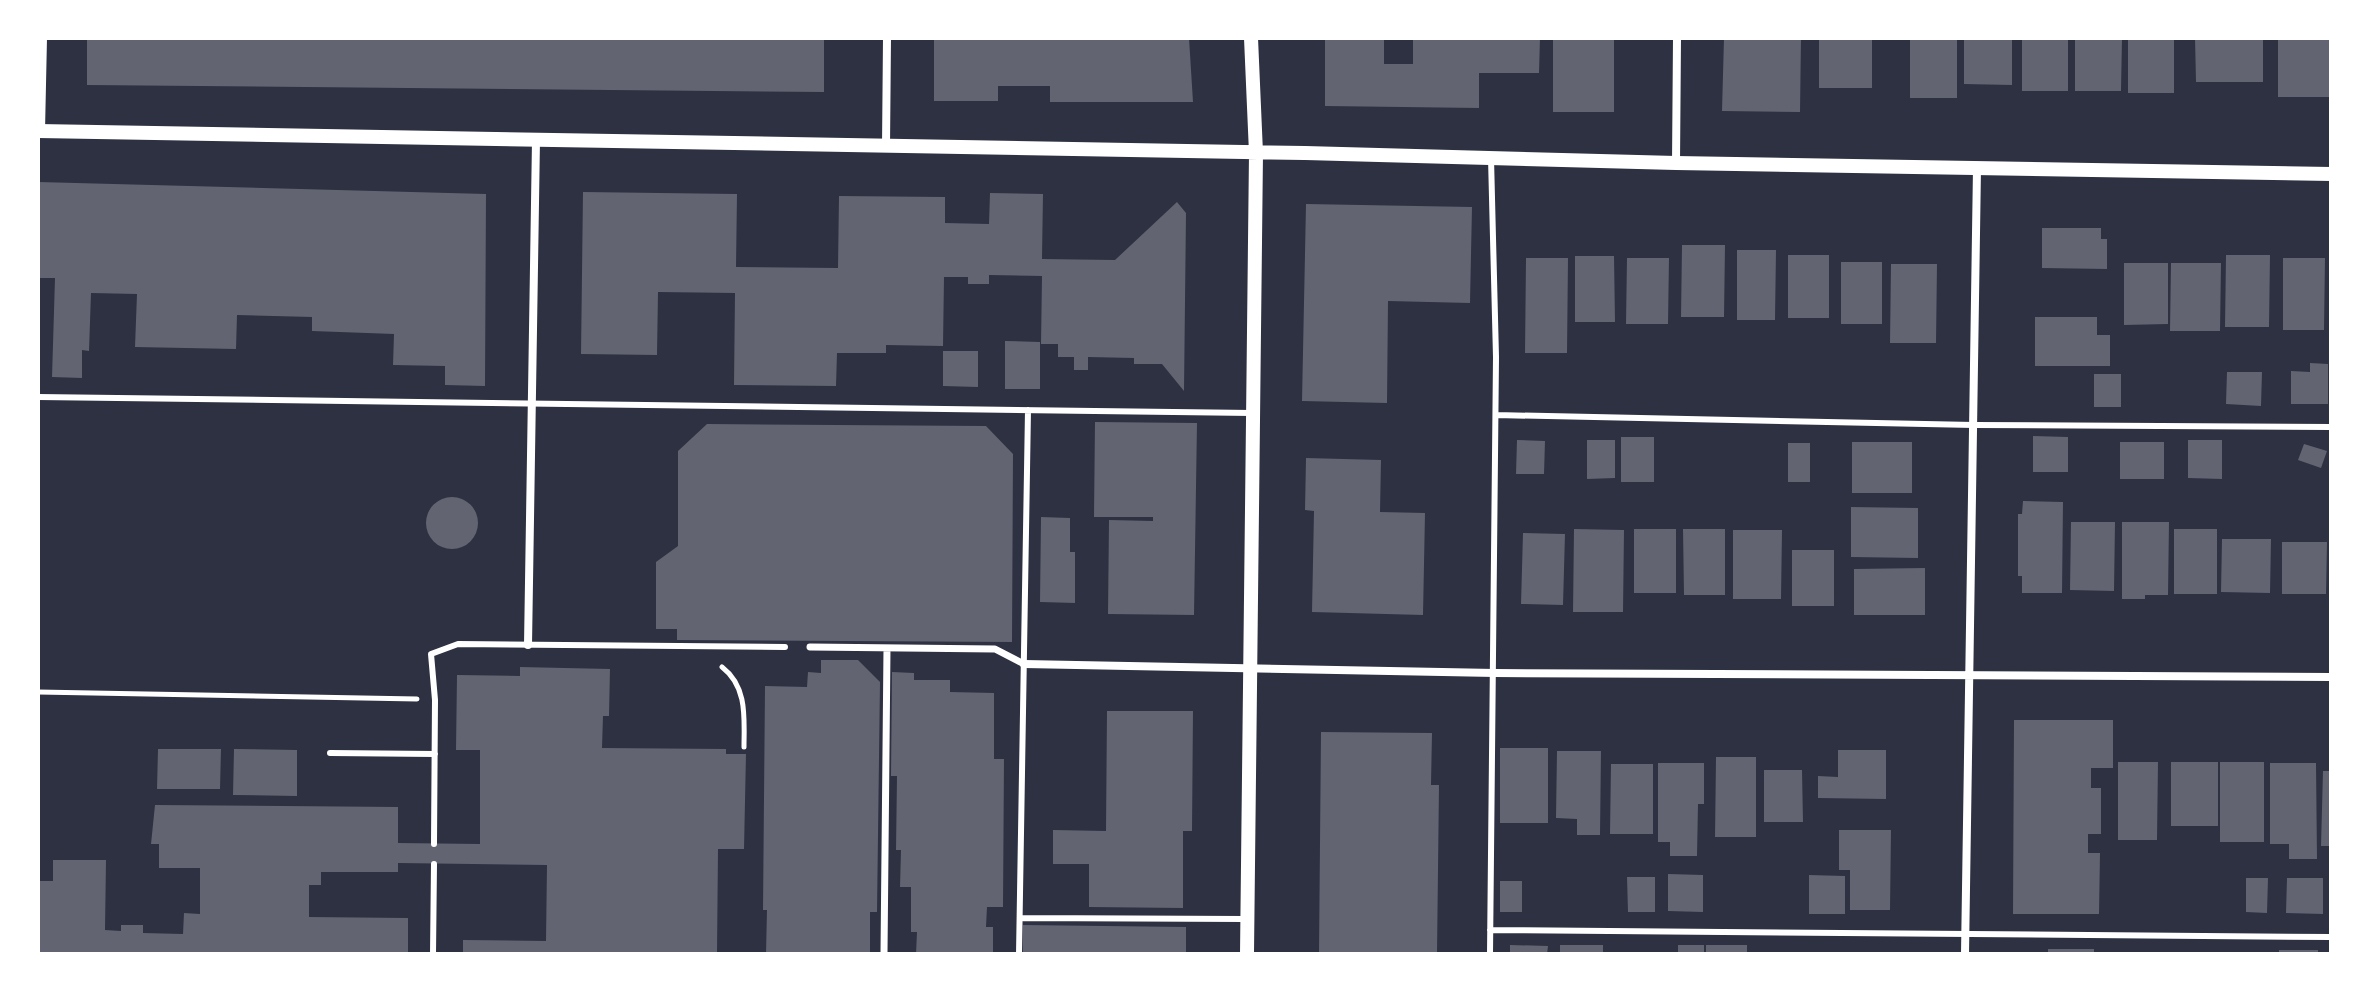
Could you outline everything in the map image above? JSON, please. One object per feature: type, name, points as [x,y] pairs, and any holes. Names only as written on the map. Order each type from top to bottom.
[{"type":"street","points":[[43,38],[40,131],[2331,174]]},
{"type":"street","points":[[886,146],[887,38]]},
{"type":"street","points":[[1247,954],[1256,153],[1251,38]]},
{"type":"street","points":[[1676,163],[1677,38]]},
{"type":"street","points":[[528,645],[536,140]]},
{"type":"street","points":[[1965,954],[1977,167]]},
{"type":"street","points":[[810,647],[995,649],[1024,664],[1250,669],[2331,677]]},
{"type":"street","points":[[884,954],[887,648]]},
{"type":"lane","points":[[1490,954],[1496,415],[1491,157]]},
{"type":"lane","points":[[38,397],[1252,413]]},
{"type":"lane","points":[[1019,954],[1028,410]]},
{"type":"lane","points":[[1496,415],[1974,425],[2331,427]]},
{"type":"lane","points":[[434,844],[435,700],[431,654],[458,644],[785,647]]},
{"type":"lane","points":[[330,753],[435,754]]},
{"type":"lane","points":[[433,954],[434,864]]},
{"type":"lane","points":[[1020,918],[1247,919]]},
{"type":"lane","points":[[1490,930],[2331,937]]},
{"type":"building","points":[[87,38],[824,38],[824,92],[87,85]]},
{"type":"building","points":[[934,38],[1189,38],[1193,102],[1050,102],[1050,86],[998,86],[998,101],[934,101]]},
{"type":"building","points":[[1325,38],[1384,38],[1384,64],[1413,64],[1413,38],[1540,38],[1539,73],[1479,73],[1479,108],[1325,106]]},
{"type":"building","points":[[1553,38],[1614,38],[1614,112],[1553,112]]},
{"type":"building","points":[[1724,38],[1801,38],[1800,112],[1722,111]]},
{"type":"building","points":[[1819,38],[1872,38],[1872,88],[1819,88]]},
{"type":"building","points":[[1910,38],[1957,38],[1957,98],[1910,98]]},
{"type":"building","points":[[1964,38],[2012,38],[2012,85],[1964,84]]},
{"type":"building","points":[[2022,38],[2068,38],[2068,91],[2022,91]]},
{"type":"building","points":[[2075,38],[2122,38],[2121,91],[2075,91]]},
{"type":"building","points":[[2128,38],[2174,38],[2174,93],[2128,93]]},
{"type":"building","points":[[2195,38],[2263,38],[2263,82],[2196,82]]},
{"type":"building","points":[[2278,38],[2331,38],[2331,97],[2278,97]]},
{"type":"building","points":[[38,182],[486,194],[485,386],[445,385],[445,366],[393,365],[394,334],[312,331],[312,317],[237,315],[236,349],[135,347],[137,294],[91,293],[89,351],[82,350],[82,378],[52,377],[55,278],[38,278]]},
{"type":"building","points":[[583,192],[737,194],[736,267],[838,268],[839,196],[945,197],[945,223],[989,224],[990,193],[1043,194],[1042,259],[1115,260],[1177,202],[1186,213],[1184,391],[1162,364],[1134,364],[1134,358],[1088,357],[1088,370],[1074,370],[1074,357],[1058,357],[1058,344],[1041,344],[1042,276],[989,275],[989,284],[968,284],[968,277],[944,277],[943,346],[886,345],[886,353],[837,353],[836,386],[734,385],[735,293],[658,292],[657,355],[581,354]]},
{"type":"building","points":[[1306,204],[1472,207],[1470,303],[1388,301],[1387,403],[1302,401]]},
{"type":"building","points":[[2042,228],[2101,228],[2101,239],[2107,239],[2107,269],[2042,268]]},
{"type":"building","points":[[1682,245],[1725,245],[1724,317],[1681,317]]},
{"type":"building","points":[[1737,250],[1776,250],[1775,320],[1737,320]]},
{"type":"building","points":[[1788,255],[1829,255],[1829,318],[1788,318]]},
{"type":"building","points":[[2226,255],[2270,255],[2269,327],[2225,327]]},
{"type":"building","points":[[1575,256],[1614,256],[1615,322],[1575,322]]},
{"type":"building","points":[[1526,258],[1568,258],[1567,353],[1525,353]]},
{"type":"building","points":[[1627,258],[1669,258],[1668,324],[1626,324]]},
{"type":"building","points":[[2283,258],[2325,258],[2324,330],[2283,330]]},
{"type":"building","points":[[1841,262],[1882,262],[1882,324],[1841,324]]},
{"type":"building","points":[[2124,263],[2168,263],[2168,324],[2124,325]]},
{"type":"building","points":[[2171,263],[2221,263],[2220,331],[2170,331]]},
{"type":"building","points":[[1891,264],[1937,264],[1936,343],[1890,343]]},
{"type":"building","points":[[2035,317],[2097,317],[2097,335],[2110,335],[2110,366],[2035,366]]},
{"type":"building","points":[[1005,341],[1040,342],[1040,389],[1005,389]]},
{"type":"building","points":[[943,351],[978,351],[978,387],[943,386]]},
{"type":"building","points":[[2310,363],[2328,364],[2328,404],[2291,404],[2291,371],[2310,372]]},
{"type":"building","points":[[2227,372],[2262,372],[2261,406],[2226,404]]},
{"type":"building","points":[[2094,374],[2121,374],[2121,407],[2094,407]]},
{"type":"building","points":[[1095,422],[1197,423],[1194,615],[1108,614],[1109,520],[1153,521],[1153,517],[1094,517]]},
{"type":"building","points":[[707,424],[986,426],[1013,454],[1012,642],[677,640],[677,629],[656,629],[656,562],[678,546],[678,451]]},
{"type":"building","points":[[2033,436],[2068,437],[2068,472],[2033,472]]},
{"type":"building","points":[[1621,437],[1654,437],[1654,482],[1621,482]]},
{"type":"building","points":[[1517,440],[1545,441],[1544,474],[1516,474]]},
{"type":"building","points":[[1587,440],[1615,440],[1615,478],[1587,479]]},
{"type":"building","points":[[2188,440],[2222,440],[2222,479],[2188,478]]},
{"type":"building","points":[[1852,442],[1912,442],[1912,493],[1852,493]]},
{"type":"building","points":[[2120,442],[2164,442],[2164,479],[2120,479]]},
{"type":"building","points":[[1788,443],[1810,443],[1810,482],[1788,482]]},
{"type":"building","points":[[2304,444],[2327,451],[2321,468],[2298,460]]},
{"type":"building","points":[[1306,458],[1381,460],[1380,512],[1425,513],[1423,615],[1312,612],[1314,511],[1305,510]]},
{"type":"building","points":[[452,497],[470,505],[478,523],[470,541],[452,549],[434,541],[426,523],[434,505]]},
{"type":"building","points":[[2023,501],[2063,502],[2062,593],[2022,593],[2022,576],[2018,576],[2018,514],[2022,514]]},
{"type":"building","points":[[1851,507],[1918,508],[1918,558],[1851,557]]},
{"type":"building","points":[[1041,517],[1070,518],[1070,552],[1075,552],[1075,603],[1040,602]]},
{"type":"building","points":[[2071,522],[2115,522],[2114,591],[2070,590]]},
{"type":"building","points":[[2122,522],[2169,522],[2168,595],[2122,599]]},
{"type":"building","points":[[1574,529],[1624,530],[1623,612],[1573,612]]},
{"type":"building","points":[[1634,529],[1676,529],[1676,593],[1634,593]]},
{"type":"building","points":[[1683,529],[1725,529],[1725,595],[1684,595]]},
{"type":"building","points":[[2174,529],[2217,529],[2217,594],[2174,594]]},
{"type":"building","points":[[1733,530],[1782,530],[1781,599],[1733,599]]},
{"type":"building","points":[[1523,533],[1565,534],[1563,605],[1521,604]]},
{"type":"building","points":[[2222,539],[2271,539],[2270,593],[2221,592]]},
{"type":"building","points":[[2282,542],[2327,542],[2326,594],[2282,594]]},
{"type":"building","points":[[1792,550],[1834,550],[1834,606],[1792,606]]},
{"type":"building","points":[[1925,568],[1925,615],[1854,615],[1854,569]]},
{"type":"building","points":[[821,660],[858,660],[880,682],[877,912],[870,912],[870,954],[766,954],[767,910],[763,910],[765,686],[807,687],[808,672],[821,673]]},
{"type":"building","points":[[520,667],[610,669],[609,716],[603,716],[602,748],[726,749],[726,754],[746,754],[744,849],[718,849],[717,954],[463,954],[463,940],[546,941],[547,865],[398,863],[398,872],[321,872],[321,885],[309,885],[309,917],[408,918],[408,954],[38,954],[38,881],[53,881],[53,860],[106,860],[105,930],[121,931],[121,925],[143,925],[143,933],[183,934],[184,913],[200,914],[200,868],[159,868],[159,844],[151,844],[155,805],[398,807],[398,843],[480,844],[480,750],[456,750],[457,675],[520,676]]},
{"type":"building","points":[[892,672],[914,673],[914,680],[950,680],[950,692],[994,693],[994,759],[1004,759],[1003,907],[987,907],[986,927],[993,927],[993,954],[916,954],[917,932],[911,932],[911,887],[900,887],[901,850],[896,850],[897,776],[891,776]]},
{"type":"building","points":[[1107,711],[1193,711],[1192,831],[1183,831],[1183,908],[1089,907],[1089,864],[1053,864],[1053,830],[1106,831]]},
{"type":"building","points":[[2014,720],[2113,720],[2113,768],[2091,768],[2091,788],[2101,788],[2101,834],[2088,834],[2088,853],[2100,853],[2099,914],[2013,914]]},
{"type":"building","points":[[1321,732],[1432,733],[1431,785],[1439,785],[1437,954],[1319,954]]},
{"type":"building","points":[[1500,748],[1548,748],[1548,823],[1500,823]]},
{"type":"building","points":[[158,749],[221,749],[220,789],[157,789]]},
{"type":"building","points":[[234,749],[297,750],[297,796],[233,795]]},
{"type":"building","points":[[1838,750],[1886,750],[1886,799],[1818,798],[1818,776],[1838,777]]},
{"type":"building","points":[[1557,751],[1601,751],[1600,835],[1577,835],[1577,819],[1556,818]]},
{"type":"building","points":[[1716,757],[1756,757],[1756,837],[1715,837]]},
{"type":"building","points":[[2118,762],[2158,762],[2157,840],[2118,840]]},
{"type":"building","points":[[2171,762],[2218,762],[2218,826],[2171,826]]},
{"type":"building","points":[[2220,762],[2264,762],[2264,842],[2220,842]]},
{"type":"building","points":[[1658,763],[1704,763],[1704,804],[1698,804],[1697,856],[1670,856],[1670,842],[1658,842]]},
{"type":"building","points":[[2270,763],[2316,763],[2317,859],[2289,859],[2289,844],[2270,844]]},
{"type":"building","points":[[1611,764],[1653,764],[1653,834],[1610,834]]},
{"type":"building","points":[[1764,770],[1802,770],[1803,822],[1764,822]]},
{"type":"building","points":[[2323,771],[2331,771],[2331,846],[2321,846]]},
{"type":"building","points":[[1839,830],[1891,830],[1890,910],[1850,910],[1850,870],[1839,870]]},
{"type":"building","points":[[1668,874],[1703,875],[1703,912],[1668,911]]},
{"type":"building","points":[[1809,875],[1845,876],[1845,914],[1809,914]]},
{"type":"building","points":[[1627,877],[1655,877],[1655,912],[1628,912]]},
{"type":"building","points":[[2246,878],[2268,878],[2267,913],[2246,912]]},
{"type":"building","points":[[2287,878],[2323,878],[2323,914],[2286,913]]},
{"type":"building","points":[[1500,881],[1522,881],[1522,912],[1500,912]]},
{"type":"building","points":[[1023,925],[1186,927],[1186,954],[1023,954]]},
{"type":"building","points":[[1510,945],[1548,946],[1547,954],[1510,954]]},
{"type":"building","points":[[1560,945],[1603,945],[1603,954],[1560,954]]},
{"type":"building","points":[[1678,945],[1704,945],[1704,954],[1678,954]]},
{"type":"building","points":[[1706,945],[1747,945],[1747,954],[1706,954]]},
{"type":"building","points":[[2048,949],[2094,949],[2094,954],[2048,954]]},
{"type":"building","points":[[2279,950],[2318,950],[2318,954],[2279,954]]}]
